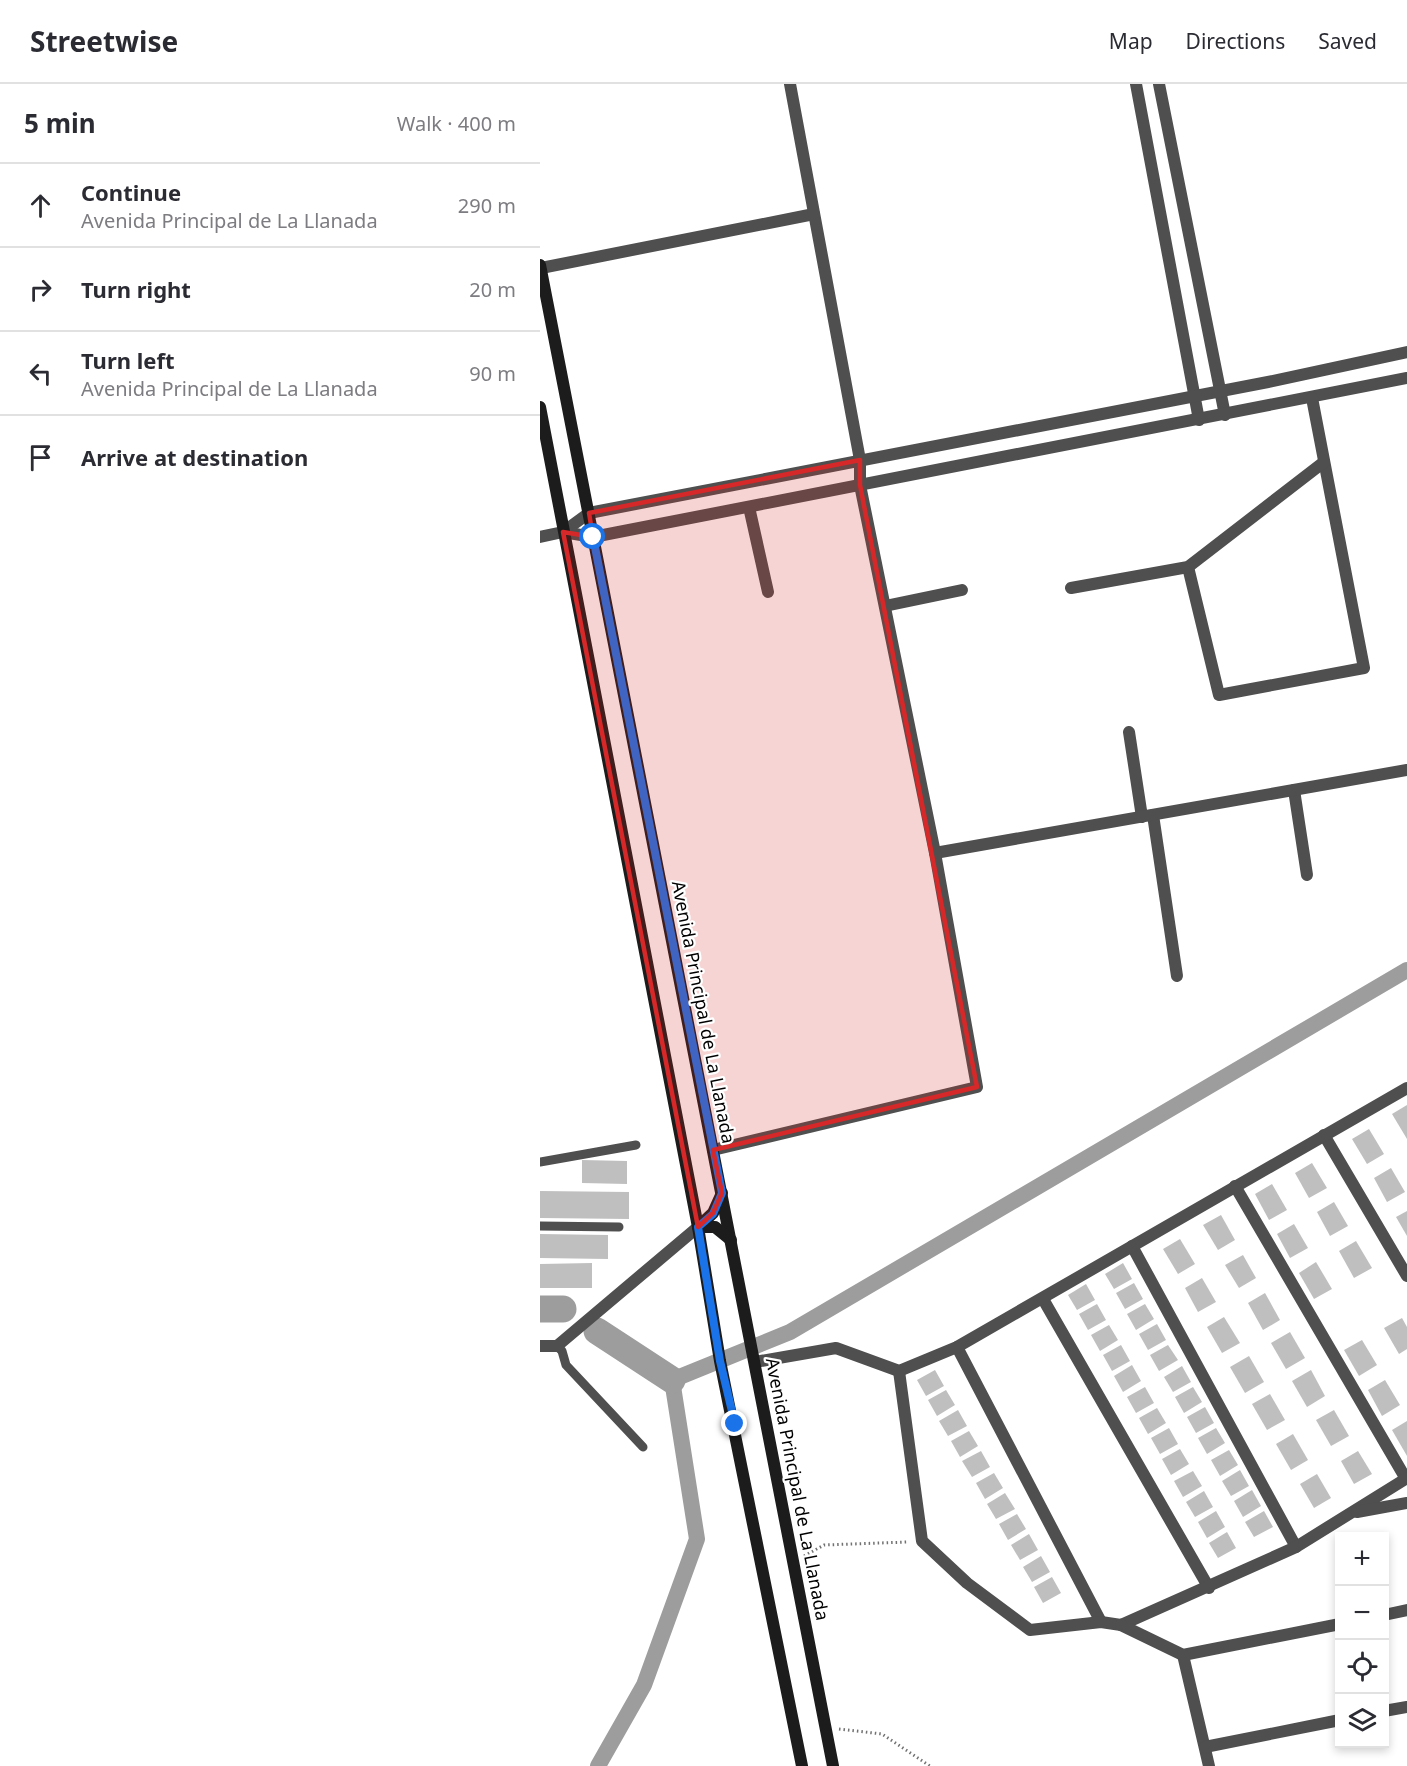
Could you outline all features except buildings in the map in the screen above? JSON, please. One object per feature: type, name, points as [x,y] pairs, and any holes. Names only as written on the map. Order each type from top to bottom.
[{"type":"main road","name":"Avenida Principal de La Llanada","points":[[540,266],[833,1766]]},
{"type":"main road","points":[[540,407],[698,1227],[720,1361],[735,1424],[802,1766]]},
{"type":"main road","points":[[698,1227],[713,1214],[722,1193]]},
{"type":"main road","points":[[698,1227],[715,1227],[731,1240]]},
{"type":"street","points":[[713,1150],[977,1087],[935,853],[860,485],[860,460],[790,84]]},
{"type":"street","points":[[1136,84],[1199,420]]},
{"type":"street","points":[[1159,84],[1225,415]]},
{"type":"street","points":[[540,266],[814,214]]},
{"type":"street","points":[[563,532],[589,513],[1220,391],[1407,352]]},
{"type":"street","points":[[540,537],[563,532],[593,537],[1407,378]]},
{"type":"street","points":[[1188,567],[1219,694],[1364,668],[1312,398]]},
{"type":"street","points":[[1071,588],[1188,567],[1324,462]]},
{"type":"street","points":[[749,507],[768,592]]},
{"type":"street","points":[[885,606],[962,590]]},
{"type":"street","points":[[1129,732],[1148,816],[1177,976]]},
{"type":"street","points":[[935,853],[1407,770]]},
{"type":"street","points":[[1294,790],[1307,875]]},
{"type":"street","points":[[755,1362],[836,1348],[899,1371],[957,1347],[1407,1088]]},
{"type":"street","points":[[1324,1135],[1407,1276]]},
{"type":"street","points":[[1121,1625],[1209,1588],[1296,1547],[1407,1479],[1235,1186]]},
{"type":"street","points":[[540,1347],[557,1346],[698,1227]]},
{"type":"street","points":[[1132,1246],[1296,1547]]},
{"type":"street","points":[[1043,1299],[1209,1588]]},
{"type":"street","points":[[957,1347],[1101,1622]]},
{"type":"street","points":[[899,1371],[922,1541],[967,1582],[1030,1630],[1101,1622],[1121,1625],[1183,1655],[1335,1625]]},
{"type":"street","points":[[1350,1514],[1407,1503]]},
{"type":"street","points":[[1389,1614],[1407,1610]]},
{"type":"street","points":[[1183,1655],[1209,1766]]},
{"type":"street","points":[[1389,1710],[1407,1707]]},
{"type":"street","points":[[1205,1747],[1335,1721]]},
{"type":"lane","points":[[540,1162],[636,1145]]},
{"type":"lane","points":[[540,1226],[619,1227]]},
{"type":"lane","points":[[557,1346],[562,1352],[566,1365],[643,1447]]},
{"type":"path","points":[[794,1563],[824,1545],[922,1541]]},
{"type":"path","points":[[825,1727],[882,1734],[930,1766]]},
{"type":"highlighted area","points":[[860,460],[860,485],[977,1087],[713,1150],[722,1193],[713,1213],[698,1227],[563,532],[593,537],[589,513]]},
{"type":"waterway","points":[[598,1766],[644,1685],[697,1539],[672,1380],[790,1332],[1407,970]]},
{"type":"waterway","points":[[540,1309],[563,1309]]},
{"type":"waterway","points":[[597,1331],[672,1380]]},
{"type":"route","points":[[593,537],[722,1193],[713,1214],[698,1227],[720,1361],[735,1424]]}]
